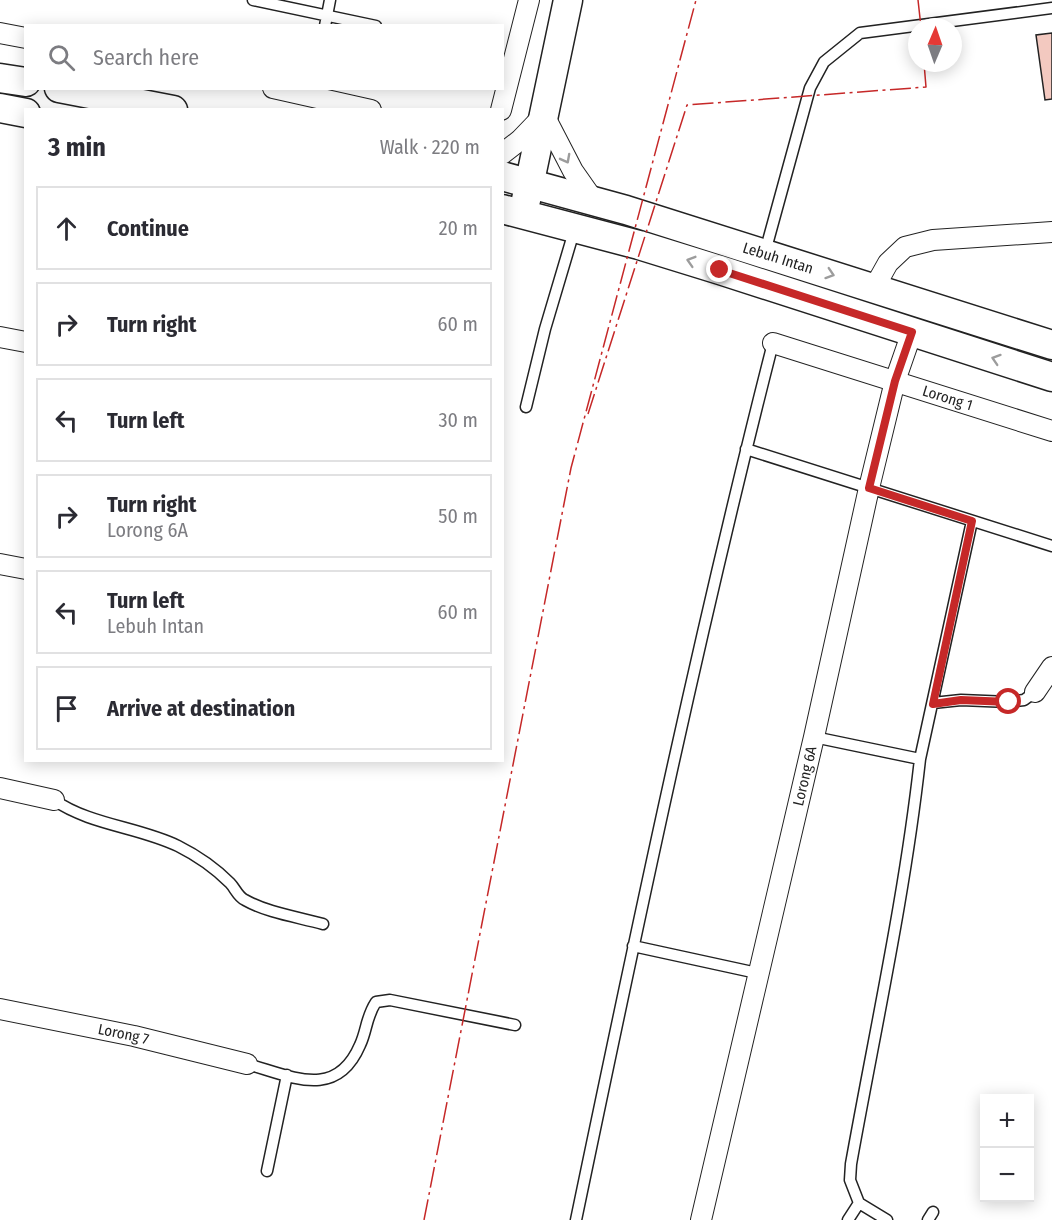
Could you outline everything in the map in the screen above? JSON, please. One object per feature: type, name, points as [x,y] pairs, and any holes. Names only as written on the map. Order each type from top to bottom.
[{"type":"main road","points":[[513,211],[516,179],[544,115],[568,0]]},
{"type":"main road","points":[[0,78],[24,82]]},
{"type":"main road","points":[[69,90],[163,108]]},
{"type":"main road","points":[[0,108],[24,113]]},
{"type":"main road","name":"Lebuh Intan","points":[[516,179],[765,253],[1052,345]]},
{"type":"main road","name":"Lebuh Intan","points":[[513,211],[720,270],[1052,377]]},
{"type":"street","points":[[504,89],[509,53],[529,0]]},
{"type":"street","points":[[0,33],[24,38]]},
{"type":"street","points":[[280,90],[361,108]]},
{"type":"street","points":[[501,108],[504,90]]},
{"type":"street","points":[[504,152],[520,140],[544,115],[573,171],[594,201]]},
{"type":"street","points":[[874,288],[888,263],[905,247],[933,240],[1052,232]]},
{"type":"street","name":"Lorong 6A","points":[[701,1220],[757,973],[814,738],[869,488],[895,381],[912,332]]},
{"type":"street","points":[[0,337],[24,342]]},
{"type":"street","name":"Lorong 1","points":[[773,343],[1052,431]]},
{"type":"street","points":[[0,564],[24,569]]},
{"type":"street","points":[[1035,692],[1052,667]]},
{"type":"street","points":[[0,788],[54,800]]},
{"type":"street","name":"Lorong 7","points":[[0,1009],[134,1036],[247,1064]]},
{"type":"lane","points":[[253,0],[326,20],[359,24]]},
{"type":"lane","points":[[326,20],[330,0]]},
{"type":"lane","points":[[765,253],[810,88],[824,62],[860,33],[1052,8]]},
{"type":"lane","points":[[526,407],[545,329],[575,228]]},
{"type":"lane","points":[[576,1220],[633,946],[746,449],[773,343]]},
{"type":"lane","points":[[746,449],[1052,546]]},
{"type":"lane","points":[[886,1220],[859,1203],[850,1180],[851,1164],[918,791],[920,759],[972,521]]},
{"type":"lane","points":[[933,704],[961,700],[1009,702],[1024,700],[1035,692]]},
{"type":"lane","points":[[814,738],[920,759]]},
{"type":"lane","points":[[54,800],[70,811],[176,845],[206,861],[242,899],[323,924]]},
{"type":"lane","points":[[633,946],[757,973]]},
{"type":"lane","points":[[247,1064],[313,1082],[328,1080],[342,1071],[355,1055],[362,1043],[368,1013],[376,1002],[390,1000],[514,1025]]},
{"type":"lane","points":[[267,1171],[287,1075]]},
{"type":"lane","points":[[848,1220],[859,1203]]},
{"type":"building","points":[[1052,33],[1052,99],[1045,100],[1036,35]]},
{"type":"power","points":[[424,1220],[571,468],[696,0]]},
{"type":"power","points":[[918,0],[920,18]]},
{"type":"power","points":[[588,414],[687,105],[926,87],[925,72]]},
{"type":"route","points":[[720,270],[912,332],[895,381],[869,488],[972,521],[933,704],[961,700],[1009,702]]}]
